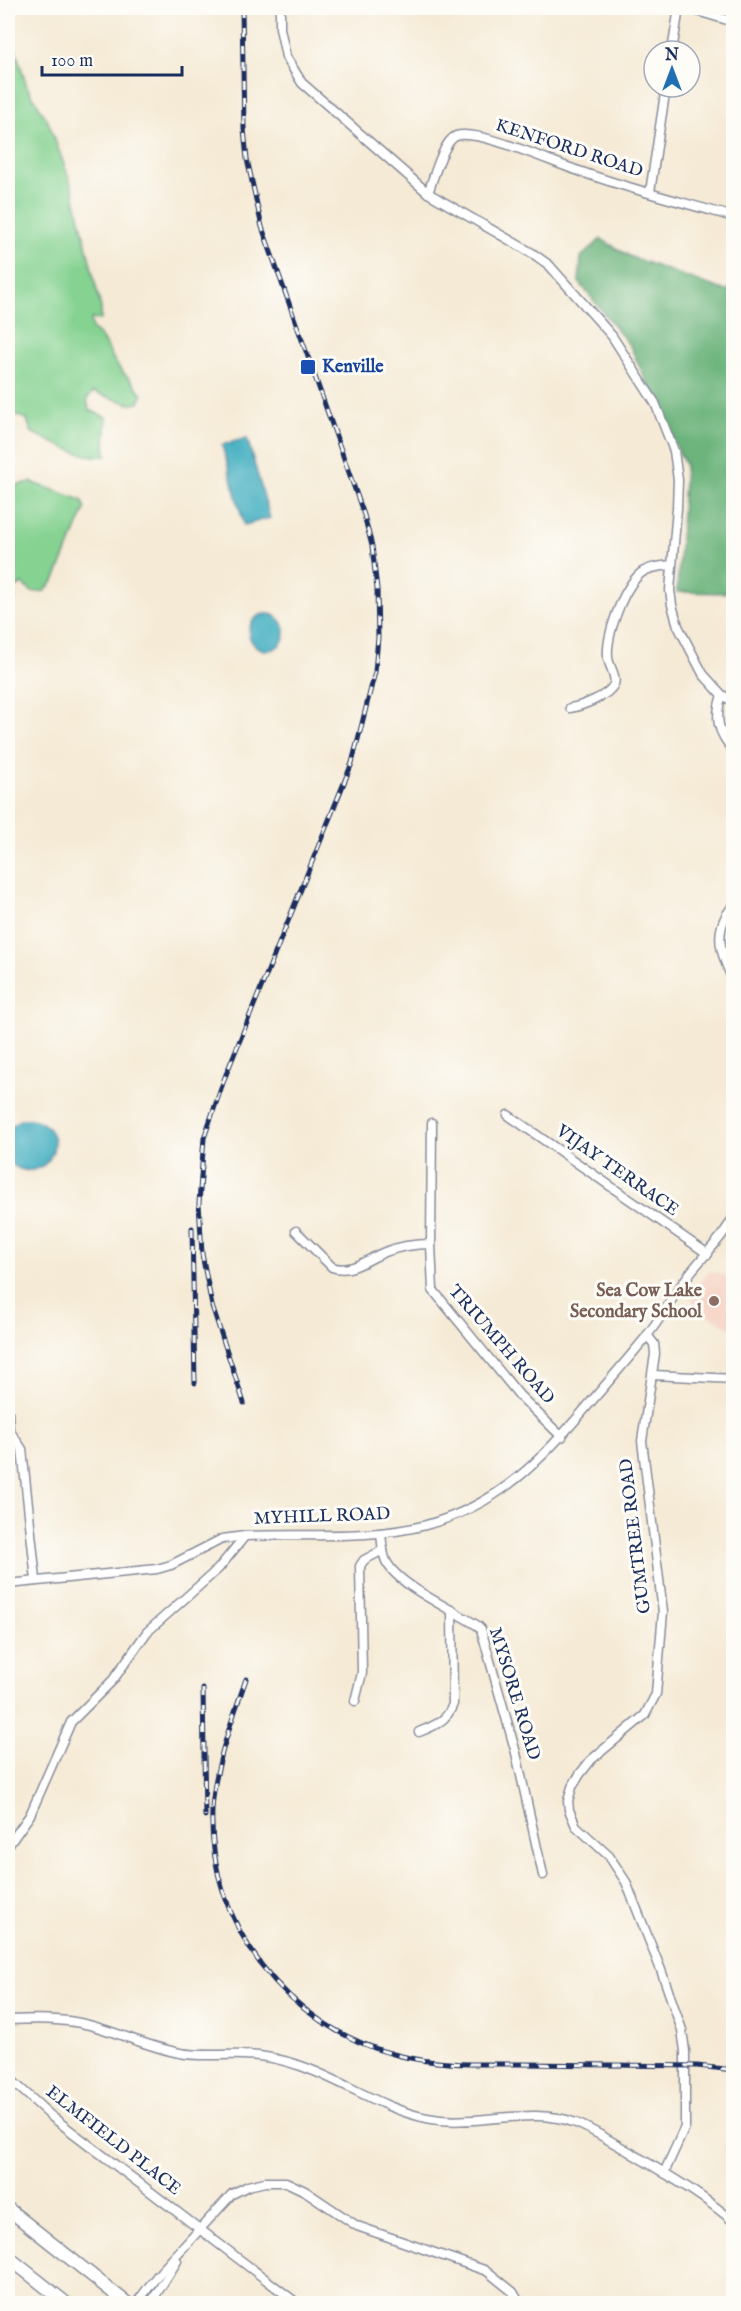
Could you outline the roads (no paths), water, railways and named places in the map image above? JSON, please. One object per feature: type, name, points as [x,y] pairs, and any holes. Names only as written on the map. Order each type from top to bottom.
[{"type":"main road","points":[[8,2209],[128,2304]]},
{"type":"main road","points":[[8,2257],[67,2304]]},
{"type":"street","points":[[280,8],[280,28],[286,57],[302,83],[428,193],[549,265],[612,336],[655,403],[674,451],[678,480],[671,564],[672,605],[681,633],[703,674],[722,695],[734,702]]},
{"type":"street","points":[[674,39],[679,8]]},
{"type":"street","points":[[687,8],[734,22]]},
{"type":"street","points":[[650,192],[664,99]]},
{"type":"street","name":"KENFORD ROAD","points":[[428,193],[446,144],[451,139],[464,135],[509,146],[580,172],[734,217]]},
{"type":"street","points":[[570,708],[587,704],[612,687],[615,680],[608,657],[613,620],[638,576],[651,568],[671,564]]},
{"type":"street","points":[[722,695],[717,712],[718,721],[725,740],[734,751]]},
{"type":"street","points":[[734,905],[725,916],[719,942],[734,982]]},
{"type":"street","name":"VIJAY TERRACE","points":[[508,1115],[708,1254]]},
{"type":"street","name":"TRIUMPH ROAD","points":[[432,1123],[432,1284],[437,1297],[519,1395],[562,1437]]},
{"type":"street","points":[[647,1335],[687,1277],[728,1228],[734,1216]]},
{"type":"street","points":[[296,1231],[332,1267],[337,1269],[349,1269],[396,1248],[431,1244]]},
{"type":"street","name":"MYHILL ROAD","points":[[8,1846],[30,1815],[71,1722],[113,1680],[147,1632],[210,1577],[245,1536],[381,1533],[428,1525],[481,1504],[514,1482],[562,1437],[647,1335]]},
{"type":"street","name":"GUMTREE ROAD","points":[[647,1335],[652,1340],[655,1349],[642,1441],[663,1612],[656,1694],[645,1715],[591,1760],[572,1786],[568,1801],[576,1826],[609,1856],[626,1882],[662,1970],[682,2031],[685,2050],[685,2127],[664,2173]]},
{"type":"street","points":[[653,1375],[734,1379]]},
{"type":"street","points":[[8,1410],[9,1430],[21,1449],[36,1580]]},
{"type":"street","name":"MYSORE ROAD","points":[[381,1533],[386,1560],[397,1574],[478,1626],[483,1634],[516,1753],[543,1875]]},
{"type":"street","points":[[8,1584],[157,1569],[171,1565],[222,1539],[245,1536]]},
{"type":"street","points":[[355,1701],[362,1673],[360,1566],[364,1560],[383,1550]]},
{"type":"street","points":[[419,1732],[441,1722],[450,1712],[453,1704],[452,1610]]},
{"type":"street","points":[[8,2020],[57,2019],[90,2025],[159,2049],[183,2054],[246,2055],[275,2059],[303,2067],[389,2106],[427,2118],[460,2121],[558,2117],[589,2129],[664,2173],[734,2222]]},
{"type":"street","name":"ELMFIELD PLACE","points":[[8,2077],[51,2116],[298,2304]]},
{"type":"street","points":[[138,2300],[232,2194],[248,2186],[265,2182],[286,2182],[305,2190],[357,2226],[487,2271],[507,2286],[520,2304]]},
{"type":"street","points":[[150,2303],[183,2250]]},
{"type":"water","points":[[247,438],[270,518],[244,525],[222,445]]},
{"type":"water","points":[[267,614],[280,619],[285,632],[280,645],[267,650],[254,645],[249,632],[254,619]]},
{"type":"water","points":[[21,1119],[32,1119],[42,1123],[49,1129],[54,1139],[50,1157],[39,1168],[23,1170],[8,1161],[8,1129]]},
{"type":"railway","points":[[242,8],[244,129],[247,159],[262,227],[364,515],[372,546],[377,589],[378,637],[375,672],[352,763],[225,1077],[204,1138],[199,1203],[202,1254],[212,1306],[244,1403]]},
{"type":"railway","points":[[192,1228],[195,1383]]},
{"type":"railway","points":[[246,1679],[224,1744],[216,1777],[212,1811],[214,1853],[224,1893],[240,1931],[262,1965],[289,1996],[321,2021],[357,2041],[413,2059],[460,2064],[697,2066],[734,2070]]},
{"type":"railway","points":[[203,1689],[205,1816]]},
{"type":"place","name":"Kenville","points":[[308,367]]},
{"type":"place","name":"Sea Cow Lake Secondary School","points":[[714,1301]]}]
